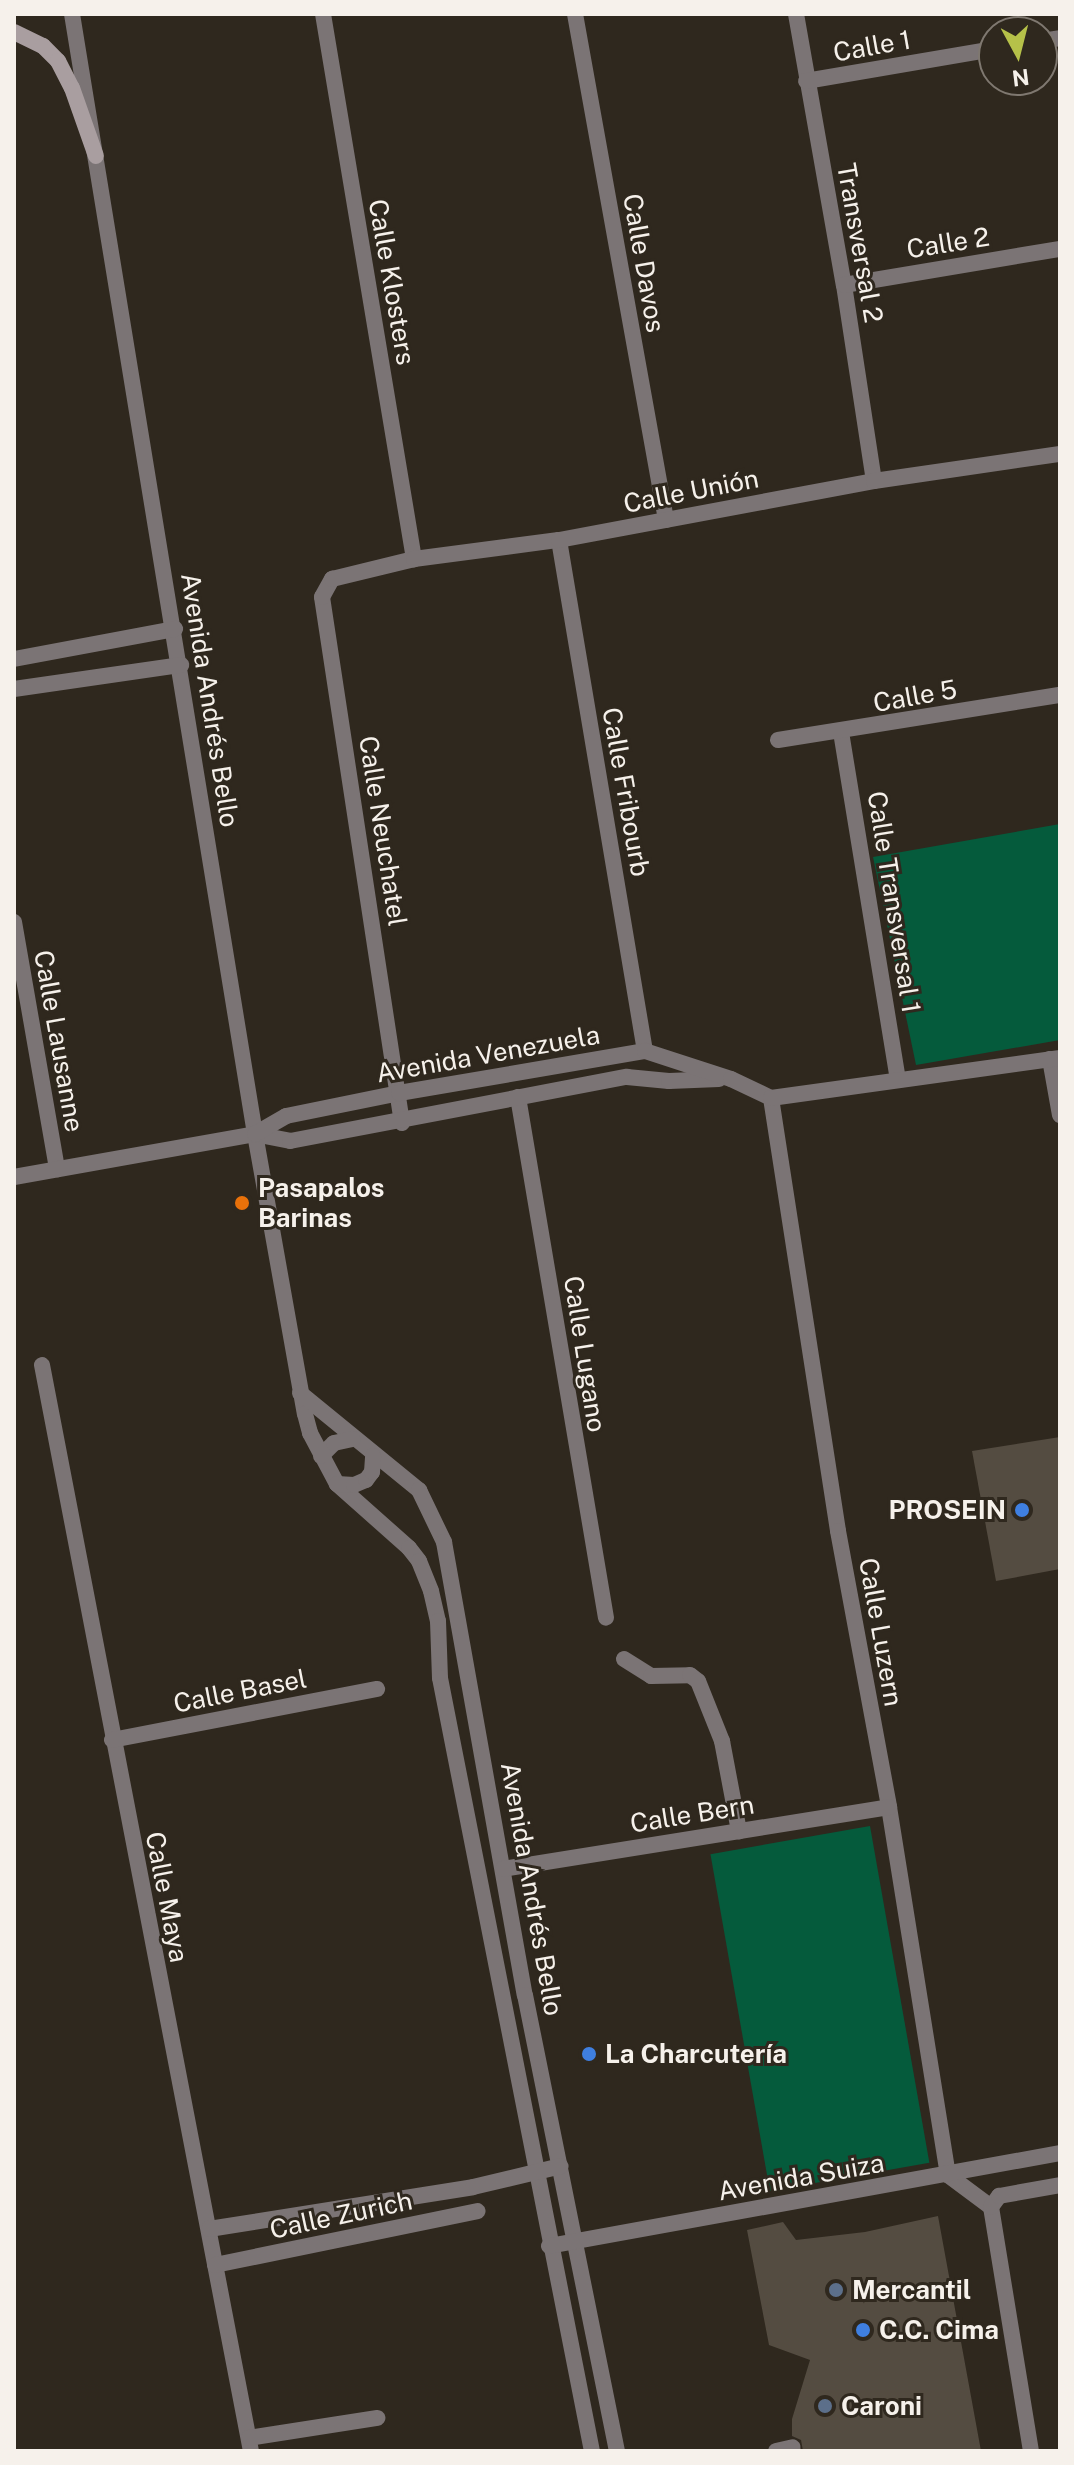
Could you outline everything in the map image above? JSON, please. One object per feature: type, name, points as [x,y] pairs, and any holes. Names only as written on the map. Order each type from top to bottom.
[{"type":"street","name":"Avenida Andrés Bello","points":[[72,14],[300,1393],[310,1433],[337,1484],[409,1548],[431,1591],[438,1621],[440,1678],[549,2246],[592,2451]]},
{"type":"street","name":"Calle Klosters","points":[[323,14],[414,559]]},
{"type":"street","name":"Calle Davos","points":[[575,14],[666,520]]},
{"type":"street","name":"Transversal 2","points":[[796,14],[844,285],[874,481]]},
{"type":"street","points":[[14,32],[43,46],[58,61],[72,88],[96,156]]},
{"type":"street","name":"Calle 1","points":[[806,81],[978,52]]},
{"type":"street","name":"Calle 2","points":[[844,285],[1060,249]]},
{"type":"street","name":"Calle Unión","points":[[332,579],[414,559],[559,540],[874,481],[1060,454]]},
{"type":"street","name":"Calle Fribourb","points":[[559,540],[645,1051]]},
{"type":"street","name":"Calle Neuchatel","points":[[332,579],[322,597],[402,1123]]},
{"type":"street","points":[[14,659],[175,629]]},
{"type":"street","points":[[14,689],[181,665]]},
{"type":"street","name":"Calle 5","points":[[778,740],[1060,695]]},
{"type":"street","name":"Calle Transversal 1","points":[[841,732],[898,1079]]},
{"type":"street","name":"Calle Lausanne","points":[[14,922],[57,1169]]},
{"type":"street","name":"Avenida Venezuela","points":[[14,1177],[255,1134],[286,1116],[399,1093],[645,1051],[731,1079],[771,1098]]},
{"type":"street","points":[[771,1098],[1055,1058],[1060,1115]]},
{"type":"street","name":"Avenida Venezuela","points":[[255,1134],[290,1141],[402,1123],[627,1077],[669,1081],[731,1079]]},
{"type":"street","name":"Calle Lugano","points":[[518,1097],[606,1618]]},
{"type":"street","name":"Calle Luzern","points":[[771,1098],[838,1531],[889,1807],[948,2175]]},
{"type":"street","name":"Calle Maya","points":[[42,1365],[250,2444],[377,2418]]},
{"type":"street","name":"Avenida Andrés Bello","points":[[300,1393],[373,1456],[419,1490],[444,1542],[503,1869],[617,2451]]},
{"type":"street","points":[[321,1456],[334,1443],[353,1439]]},
{"type":"street","points":[[337,1484],[354,1485],[366,1480],[372,1472],[373,1456]]},
{"type":"street","points":[[624,1659],[651,1676],[690,1675],[698,1681],[722,1741],[739,1831]]},
{"type":"street","name":"Calle Basel","points":[[112,1740],[377,1689]]},
{"type":"street","name":"Calle Bern","points":[[503,1869],[889,1807]]},
{"type":"street","name":"Avenida Suiza","points":[[549,2246],[1060,2153]]},
{"type":"street","name":"Calle Zurich","points":[[209,2229],[473,2187],[561,2166]]},
{"type":"street","points":[[948,2175],[991,2207],[1031,2451]]},
{"type":"street","points":[[991,2207],[999,2196],[1060,2185]]},
{"type":"street","name":"Calle Zurich","points":[[215,2265],[478,2211]]},
{"type":"street","points":[[776,2451],[793,2447]]},
{"type":"green space","points":[[1060,824],[1060,1040],[916,1065],[873,857]]},
{"type":"green space","points":[[870,1826],[929,2163],[770,2191],[710,1854]]},
{"type":"building","name":"PROSEIN","points":[[1060,1437],[1060,1569],[996,1581],[972,1451]]},
{"type":"building","name":"C.C. Cima","points":[[938,2216],[981,2451],[803,2451],[801,2440],[792,2436],[792,2419],[810,2360],[769,2345],[747,2230],[783,2222],[796,2240],[865,2232]]},
{"type":"place","name":"Pasapalos Barinas","points":[[242,1203]]},
{"type":"place","name":"PROSEIN","points":[[1022,1510]]},
{"type":"place","name":"La Charcutería","points":[[589,2054]]},
{"type":"place","name":"Mercantil","points":[[836,2290]]},
{"type":"place","name":"C.C. Cima","points":[[863,2330]]},
{"type":"place","name":"Caroni","points":[[825,2406]]}]
